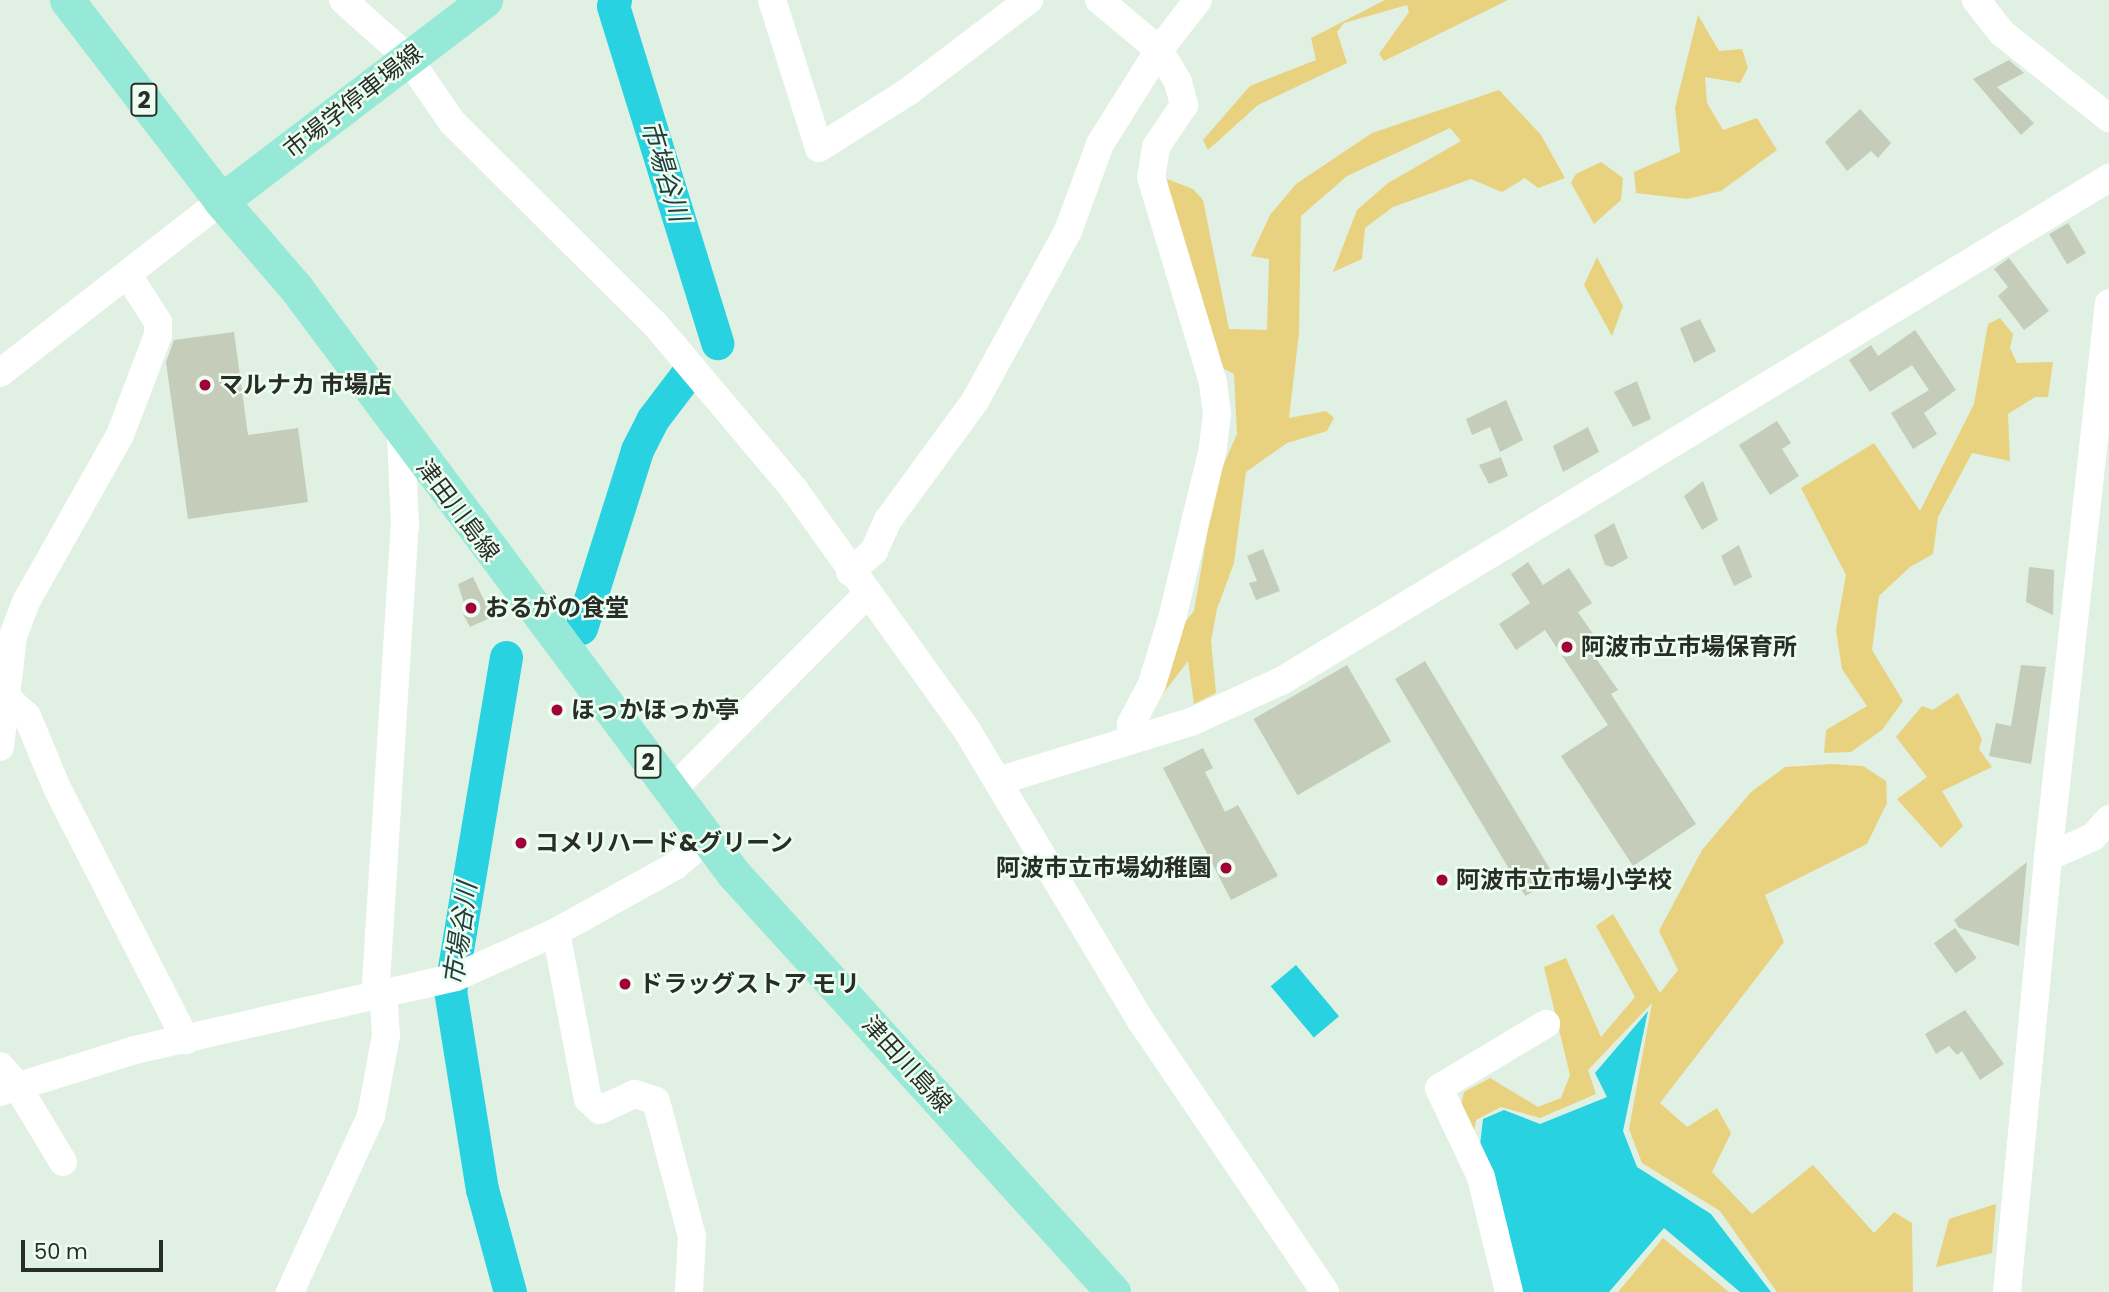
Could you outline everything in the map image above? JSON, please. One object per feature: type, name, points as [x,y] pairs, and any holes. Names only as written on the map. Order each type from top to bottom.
[{"type":"main road","name":"津田川島線","points":[[67,0],[221,201],[296,288],[401,433],[707,839],[1113,1292]]},
{"type":"main road","name":"市場学停車場線","points":[[221,201],[485,0]]},
{"type":"street","points":[[343,0],[408,58],[452,122],[655,324],[793,488],[850,572],[965,727],[1141,1021],[1325,1292]]},
{"type":"street","points":[[772,0],[819,148],[909,91],[1029,0]]},
{"type":"street","points":[[1099,0],[1159,50],[1178,82],[1184,105],[1156,147],[1151,177],[1213,382],[1217,414],[1213,448],[1173,615],[1152,684],[1131,724],[1131,739]]},
{"type":"street","points":[[850,572],[874,551],[888,520],[975,401],[1068,231],[1100,144],[1159,50],[1198,0]]},
{"type":"street","points":[[1976,0],[2002,33],[2109,118]]},
{"type":"street","points":[[998,781],[1191,722],[1283,680],[2109,178]]},
{"type":"street","points":[[0,373],[221,201]]},
{"type":"street","points":[[0,747],[9,700],[13,636],[27,600],[120,435],[158,335],[158,321],[128,275]]},
{"type":"street","points":[[2007,1292],[2048,857],[2097,515],[2109,303]]},
{"type":"street","points":[[290,1292],[371,1115],[386,1035],[379,997],[405,526],[401,433]]},
{"type":"street","points":[[670,792],[867,594]]},
{"type":"street","points":[[9,700],[27,716],[58,790],[186,1040]]},
{"type":"street","points":[[2048,857],[2093,837],[2109,819]]},
{"type":"street","points":[[63,1162],[5,1081],[379,997],[451,978],[556,932],[675,866],[707,839]]},
{"type":"street","points":[[556,932],[588,1099],[600,1110],[635,1094],[656,1101],[692,1237],[690,1292]]},
{"type":"street","points":[[1508,1292],[1481,1177],[1439,1088],[1546,1024]]},
{"type":"shaded area","points":[[1385,0],[1508,0],[1384,61],[1379,54],[1409,12],[1407,5],[1344,23],[1337,32],[1347,63],[1258,105],[1208,150],[1203,140],[1250,86],[1316,60],[1311,38]]},
{"type":"shaded area","points":[[1698,15],[1719,51],[1742,49],[1748,68],[1740,83],[1705,77],[1707,103],[1723,130],[1757,118],[1777,150],[1721,191],[1687,199],[1636,193],[1634,172],[1680,152],[1675,108]]},
{"type":"shaded area","points":[[1499,90],[1541,135],[1565,178],[1538,188],[1525,178],[1502,192],[1471,179],[1393,207],[1365,228],[1362,259],[1333,272],[1357,210],[1388,183],[1461,141],[1450,128],[1347,176],[1301,216],[1299,333],[1289,418],[1326,411],[1334,418],[1327,431],[1287,443],[1246,472],[1234,563],[1217,609],[1211,641],[1216,693],[1194,704],[1188,661],[1143,720],[1176,634],[1194,611],[1216,482],[1237,434],[1234,374],[1217,365],[1175,223],[1167,179],[1193,189],[1203,200],[1229,329],[1267,330],[1269,259],[1251,256],[1270,215],[1296,184],[1372,133]]},
{"type":"shaded area","points":[[1601,162],[1623,178],[1621,200],[1594,224],[1571,183],[1576,174]]},
{"type":"shaded area","points":[[1597,257],[1623,306],[1612,336],[1584,285]]},
{"type":"shaded area","points":[[2000,318],[2013,334],[2010,348],[2017,363],[2053,362],[2048,397],[2035,397],[2008,414],[2010,461],[1972,453],[1938,517],[1933,554],[1910,567],[1879,596],[1872,650],[1903,701],[1882,730],[1851,752],[1824,753],[1826,730],[1867,706],[1842,669],[1836,630],[1846,575],[1801,488],[1874,443],[1920,511],[1974,404],[1988,324]]},
{"type":"shaded area","points":[[1958,693],[1982,739],[1979,749],[1992,767],[1942,791],[1963,826],[1941,848],[1897,799],[1927,777],[1896,737],[1922,706],[1933,710]]},
{"type":"shaded area","points":[[1831,764],[1863,766],[1886,781],[1887,803],[1867,844],[1765,895],[1784,942],[1660,1103],[1687,1127],[1717,1108],[1731,1133],[1712,1172],[1752,1214],[1813,1165],[1874,1233],[1894,1212],[1912,1223],[1913,1292],[1777,1292],[1720,1211],[1642,1163],[1629,1129],[1652,1003],[1588,1070],[1596,1094],[1540,1118],[1501,1107],[1476,1120],[1472,1143],[1459,1113],[1464,1092],[1490,1078],[1538,1107],[1561,1098],[1570,1075],[1544,967],[1566,958],[1601,1037],[1635,997],[1596,926],[1613,914],[1660,993],[1678,970],[1659,931],[1702,850],[1751,792],[1785,767]]},
{"type":"shaded area","points":[[1996,1204],[1992,1253],[1936,1267],[1949,1219]]},
{"type":"shaded area","points":[[1663,1238],[1729,1292],[1618,1292]]},
{"type":"water","points":[[1296,965],[1339,1016],[1314,1038],[1271,986]]},
{"type":"water","points":[[1648,1011],[1623,1131],[1637,1167],[1711,1214],[1771,1292],[1740,1292],[1664,1228],[1609,1292],[1518,1292],[1480,1145],[1483,1119],[1504,1110],[1540,1124],[1607,1097],[1595,1073]]},
{"type":"building","points":[[2009,60],[2024,73],[1997,87],[2034,123],[2021,135],[1973,79]]},
{"type":"building","points":[[1860,109],[1891,143],[1878,158],[1871,151],[1847,171],[1825,142]]},
{"type":"building","points":[[2068,223],[2086,253],[2067,264],[2049,234]]},
{"type":"building","points":[[2009,258],[2049,311],[2024,330],[1998,296],[2008,287],[1994,269]]},
{"type":"building","points":[[1700,319],[1716,351],[1694,363],[1680,328]]},
{"type":"building","points":[[1915,330],[1956,390],[1924,413],[1937,434],[1913,449],[1891,413],[1929,390],[1912,365],[1870,392],[1849,360],[1871,345],[1878,356]]},
{"type":"building","name":"マルナカ 市場店","points":[[234,332],[248,435],[298,428],[308,502],[188,519],[166,362],[174,340]]},
{"type":"building","points":[[1637,381],[1651,419],[1633,427],[1614,392]]},
{"type":"building","points":[[1506,400],[1523,440],[1500,452],[1490,427],[1472,435],[1466,419]]},
{"type":"building","points":[[1777,421],[1791,443],[1782,449],[1799,476],[1770,495],[1739,445]]},
{"type":"building","points":[[1588,427],[1599,452],[1563,472],[1553,446]]},
{"type":"building","points":[[1501,457],[1508,476],[1489,484],[1479,465]]},
{"type":"building","points":[[1703,481],[1718,520],[1702,530],[1684,496]]},
{"type":"building","points":[[1614,523],[1628,558],[1612,567],[1605,565],[1594,535]]},
{"type":"building","points":[[1739,545],[1752,577],[1734,586],[1721,556]]},
{"type":"building","points":[[1263,549],[1280,591],[1256,600],[1249,583],[1257,581],[1247,556]]},
{"type":"building","points":[[1528,562],[1543,585],[1569,568],[1592,603],[1578,612],[1593,634],[1583,640],[1618,690],[1611,694],[1696,824],[1633,866],[1561,756],[1608,725],[1545,630],[1516,650],[1499,624],[1530,603],[1511,574]]},
{"type":"building","points":[[2029,567],[2054,570],[2053,615],[2026,602]]},
{"type":"building","points":[[473,577],[492,617],[470,627],[462,612],[466,610],[458,584]]},
{"type":"building","points":[[1425,661],[1555,878],[1525,896],[1395,679]]},
{"type":"building","points":[[1347,665],[1391,741],[1297,795],[1253,719]]},
{"type":"building","points":[[2021,665],[2046,667],[2031,764],[1989,756],[1996,723],[2011,726]]},
{"type":"building","points":[[1203,748],[1213,768],[1205,772],[1225,812],[1238,805],[1278,876],[1231,900],[1163,768]]},
{"type":"building","points":[[2027,862],[2019,946],[1959,928],[1954,920]]},
{"type":"building","points":[[1955,928],[1977,958],[1956,973],[1934,943]]},
{"type":"building","points":[[1965,1010],[2004,1064],[1980,1080],[1962,1051],[1957,1055],[1949,1046],[1936,1054],[1925,1034]]},
{"type":"waterway","name":"市場谷川","points":[[615,0],[613,6],[717,343]]},
{"type":"waterway","name":"市場谷川","points":[[581,628],[637,450],[652,420],[687,374]]},
{"type":"waterway","name":"市場谷川","points":[[506,657],[450,990],[482,1189],[510,1292]]},
{"type":"place","name":"マルナカ 市場店","points":[[205,385]]},
{"type":"place","name":"おるがの食堂","points":[[471,608]]},
{"type":"place","name":"阿波市立市場保育所","points":[[1567,647]]},
{"type":"place","name":"ほっかほっか亭","points":[[557,710]]},
{"type":"place","name":"コメリハード&グリーン","points":[[521,843]]},
{"type":"place","name":"阿波市立市場幼稚園","points":[[1226,868]]},
{"type":"place","name":"阿波市立市場小学校","points":[[1442,880]]},
{"type":"place","name":"ドラッグストア モリ","points":[[625,984]]}]
